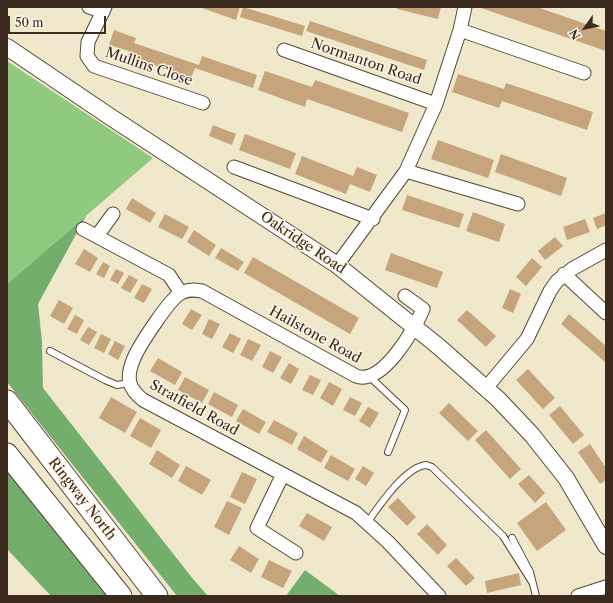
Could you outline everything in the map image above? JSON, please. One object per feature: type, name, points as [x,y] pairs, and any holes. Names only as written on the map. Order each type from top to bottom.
[{"type":"highway","name":"Ringway North","points":[[7,402],[157,596]]},
{"type":"highway","points":[[7,454],[121,596]]},
{"type":"street","name":"Mullins Close","points":[[90,7],[104,9],[88,42],[87,56],[94,66],[203,103]]},
{"type":"street","points":[[337,265],[373,219],[406,171],[436,104],[460,30],[465,7]]},
{"type":"street","points":[[460,30],[584,73]]},
{"type":"street","name":"Oakridge Road","points":[[7,47],[109,116],[337,265],[416,326],[486,388],[532,435],[566,478],[587,500],[606,530]]},
{"type":"street","name":"Normanton Road","points":[[284,50],[436,104]]},
{"type":"street","points":[[234,167],[373,219]]},
{"type":"street","points":[[406,171],[518,204]]},
{"type":"street","points":[[97,236],[113,214]]},
{"type":"street","points":[[84,230],[169,275],[181,293],[170,303],[134,358],[130,374],[130,383]]},
{"type":"street","points":[[486,388],[526,338],[550,291],[564,274],[606,250]]},
{"type":"street","points":[[564,274],[606,313]]},
{"type":"street","name":"Hailstone Road","points":[[181,293],[191,290],[202,291],[356,376],[365,378],[370,377],[380,370],[393,357],[416,326]]},
{"type":"street","points":[[405,296],[423,309],[416,326]]},
{"type":"street","name":"Stratfield Road","points":[[130,383],[143,400],[356,513],[388,542],[439,596]]},
{"type":"street","points":[[282,474],[256,528],[296,553]]},
{"type":"street","name":"Oakridge Road","points":[[566,478],[606,546]]},
{"type":"street","points":[[578,596],[606,587]]},
{"type":"lane","name":"Stratfield Road","points":[[50,351],[117,385],[130,383]]},
{"type":"lane","points":[[370,377],[405,410],[388,452]]},
{"type":"lane","points":[[367,523],[402,479],[412,470],[426,465],[432,467],[503,536],[532,582]]},
{"type":"lane","points":[[512,538],[530,572],[536,596]]},
{"type":"green space","points":[[7,61],[153,158],[7,284]]},
{"type":"green space","points":[[86,216],[38,304],[42,342],[43,388],[208,596],[177,596],[7,382],[7,284]]},
{"type":"green space","points":[[7,468],[113,596],[51,596],[7,549]]},
{"type":"green space","points":[[305,570],[340,596],[286,596]]},
{"type":"building","points":[[199,7],[240,7],[236,20]]},
{"type":"building","points":[[243,7],[305,26],[302,36],[240,17]]},
{"type":"building","points":[[397,7],[441,7],[438,19],[397,9]]},
{"type":"building","points":[[478,7],[537,7],[606,31],[606,51]]},
{"type":"building","points":[[310,21],[427,60],[424,70],[306,31]]},
{"type":"building","points":[[114,30],[136,38],[134,43],[199,65],[202,56],[257,75],[253,88],[195,68],[191,78],[127,56],[129,51],[109,45]]},
{"type":"building","points":[[265,71],[312,87],[315,80],[409,113],[402,132],[307,99],[305,107],[258,90]]},
{"type":"building","points":[[458,74],[504,89],[506,83],[593,112],[587,130],[502,101],[499,108],[452,92]]},
{"type":"building","points":[[213,125],[236,134],[232,145],[209,136]]},
{"type":"building","points":[[245,134],[296,153],[290,169],[239,150]]},
{"type":"building","points":[[438,140],[494,160],[488,178],[431,159]]},
{"type":"building","points":[[501,154],[567,178],[561,196],[495,172]]},
{"type":"building","points":[[302,156],[353,176],[357,167],[377,175],[370,192],[350,184],[346,194],[295,174]]},
{"type":"building","points":[[407,195],[464,214],[459,228],[402,210]]},
{"type":"building","points":[[132,198],[156,213],[150,223],[126,209]]},
{"type":"building","points":[[473,212],[505,224],[499,242],[466,231]]},
{"type":"building","points":[[606,213],[606,225],[597,229],[593,218]]},
{"type":"building","points":[[165,214],[189,227],[182,239],[158,227]]},
{"type":"building","points":[[585,219],[590,232],[567,240],[563,227]]},
{"type":"building","points":[[194,230],[216,245],[209,256],[187,242]]},
{"type":"building","points":[[555,237],[563,246],[545,260],[538,251]]},
{"type":"building","points":[[221,248],[244,262],[238,271],[215,258]]},
{"type":"building","points":[[84,249],[98,258],[90,272],[75,264]]},
{"type":"building","points":[[391,253],[443,272],[437,288],[385,270]]},
{"type":"building","points":[[253,257],[359,318],[350,334],[244,273]]},
{"type":"building","points":[[532,258],[542,267],[526,286],[516,277]]},
{"type":"building","points":[[103,262],[110,266],[104,278],[96,274]]},
{"type":"building","points":[[116,269],[124,273],[118,284],[110,280]]},
{"type":"building","points":[[129,275],[138,280],[130,293],[121,288]]},
{"type":"building","points":[[142,284],[152,289],[144,303],[134,298]]},
{"type":"building","points":[[510,289],[521,294],[513,313],[502,308]]},
{"type":"building","points":[[59,300],[73,308],[64,324],[50,316]]},
{"type":"building","points":[[191,309],[202,315],[192,330],[182,324]]},
{"type":"building","points":[[467,310],[496,336],[486,347],[457,320]]},
{"type":"building","points":[[569,314],[606,346],[605,362],[561,324]]},
{"type":"building","points":[[75,315],[84,320],[77,334],[67,329]]},
{"type":"building","points":[[209,319],[220,324],[212,339],[202,334]]},
{"type":"building","points":[[88,327],[97,332],[89,345],[80,340]]},
{"type":"building","points":[[230,333],[241,339],[233,353],[222,347]]},
{"type":"building","points":[[101,334],[111,339],[104,353],[94,348]]},
{"type":"building","points":[[248,339],[261,345],[252,361],[240,355]]},
{"type":"building","points":[[115,341],[125,346],[118,360],[108,354]]},
{"type":"building","points":[[270,351],[282,357],[273,373],[262,367]]},
{"type":"building","points":[[158,358],[182,372],[175,385],[150,371]]},
{"type":"building","points":[[289,363],[299,369],[291,384],[280,378]]},
{"type":"building","points":[[528,369],[555,398],[543,409],[516,380]]},
{"type":"building","points":[[310,375],[321,380],[313,395],[302,390]]},
{"type":"building","points":[[185,377],[209,390],[202,403],[178,390]]},
{"type":"building","points":[[329,382],[342,389],[333,406],[320,398]]},
{"type":"building","points":[[214,392],[238,405],[232,417],[208,404]]},
{"type":"building","points":[[111,397],[137,412],[125,433],[99,418]]},
{"type":"building","points":[[350,397],[362,403],[355,416],[343,410]]},
{"type":"building","points":[[449,403],[478,431],[468,441],[439,413]]},
{"type":"building","points":[[560,406],[584,435],[573,444],[549,415]]},
{"type":"building","points":[[368,407],[379,413],[370,428],[359,421]]},
{"type":"building","points":[[243,409],[266,422],[259,434],[236,421]]},
{"type":"building","points":[[140,418],[161,430],[151,448],[130,436]]},
{"type":"building","points":[[274,420],[298,433],[292,445],[267,432]]},
{"type":"building","points":[[486,430],[521,469],[510,479],[475,440]]},
{"type":"building","points":[[304,436],[328,451],[321,463],[297,449]]},
{"type":"building","points":[[590,444],[606,468],[606,480],[600,484],[578,452]]},
{"type":"building","points":[[157,450],[180,465],[172,478],[149,464]]},
{"type":"building","points":[[331,455],[355,469],[348,481],[324,468]]},
{"type":"building","points":[[186,466],[211,480],[202,495],[178,481]]},
{"type":"building","points":[[363,466],[374,473],[366,486],[355,479]]},
{"type":"building","points":[[242,472],[257,479],[245,504],[230,497]]},
{"type":"building","points":[[529,475],[545,493],[535,503],[518,484]]},
{"type":"building","points":[[398,498],[416,517],[407,526],[388,507]]},
{"type":"building","points":[[227,501],[242,508],[229,535],[214,527]]},
{"type":"building","points":[[546,502],[566,530],[537,551],[517,523]]},
{"type":"building","points":[[307,513],[332,527],[324,541],[299,526]]},
{"type":"building","points":[[427,524],[447,545],[438,555],[417,534]]},
{"type":"building","points":[[239,546],[259,559],[251,573],[230,560]]},
{"type":"building","points":[[456,558],[475,578],[466,586],[447,566]]},
{"type":"building","points":[[269,560],[292,571],[283,588],[261,577]]},
{"type":"building","points":[[519,573],[521,585],[487,593],[485,581]]}]
